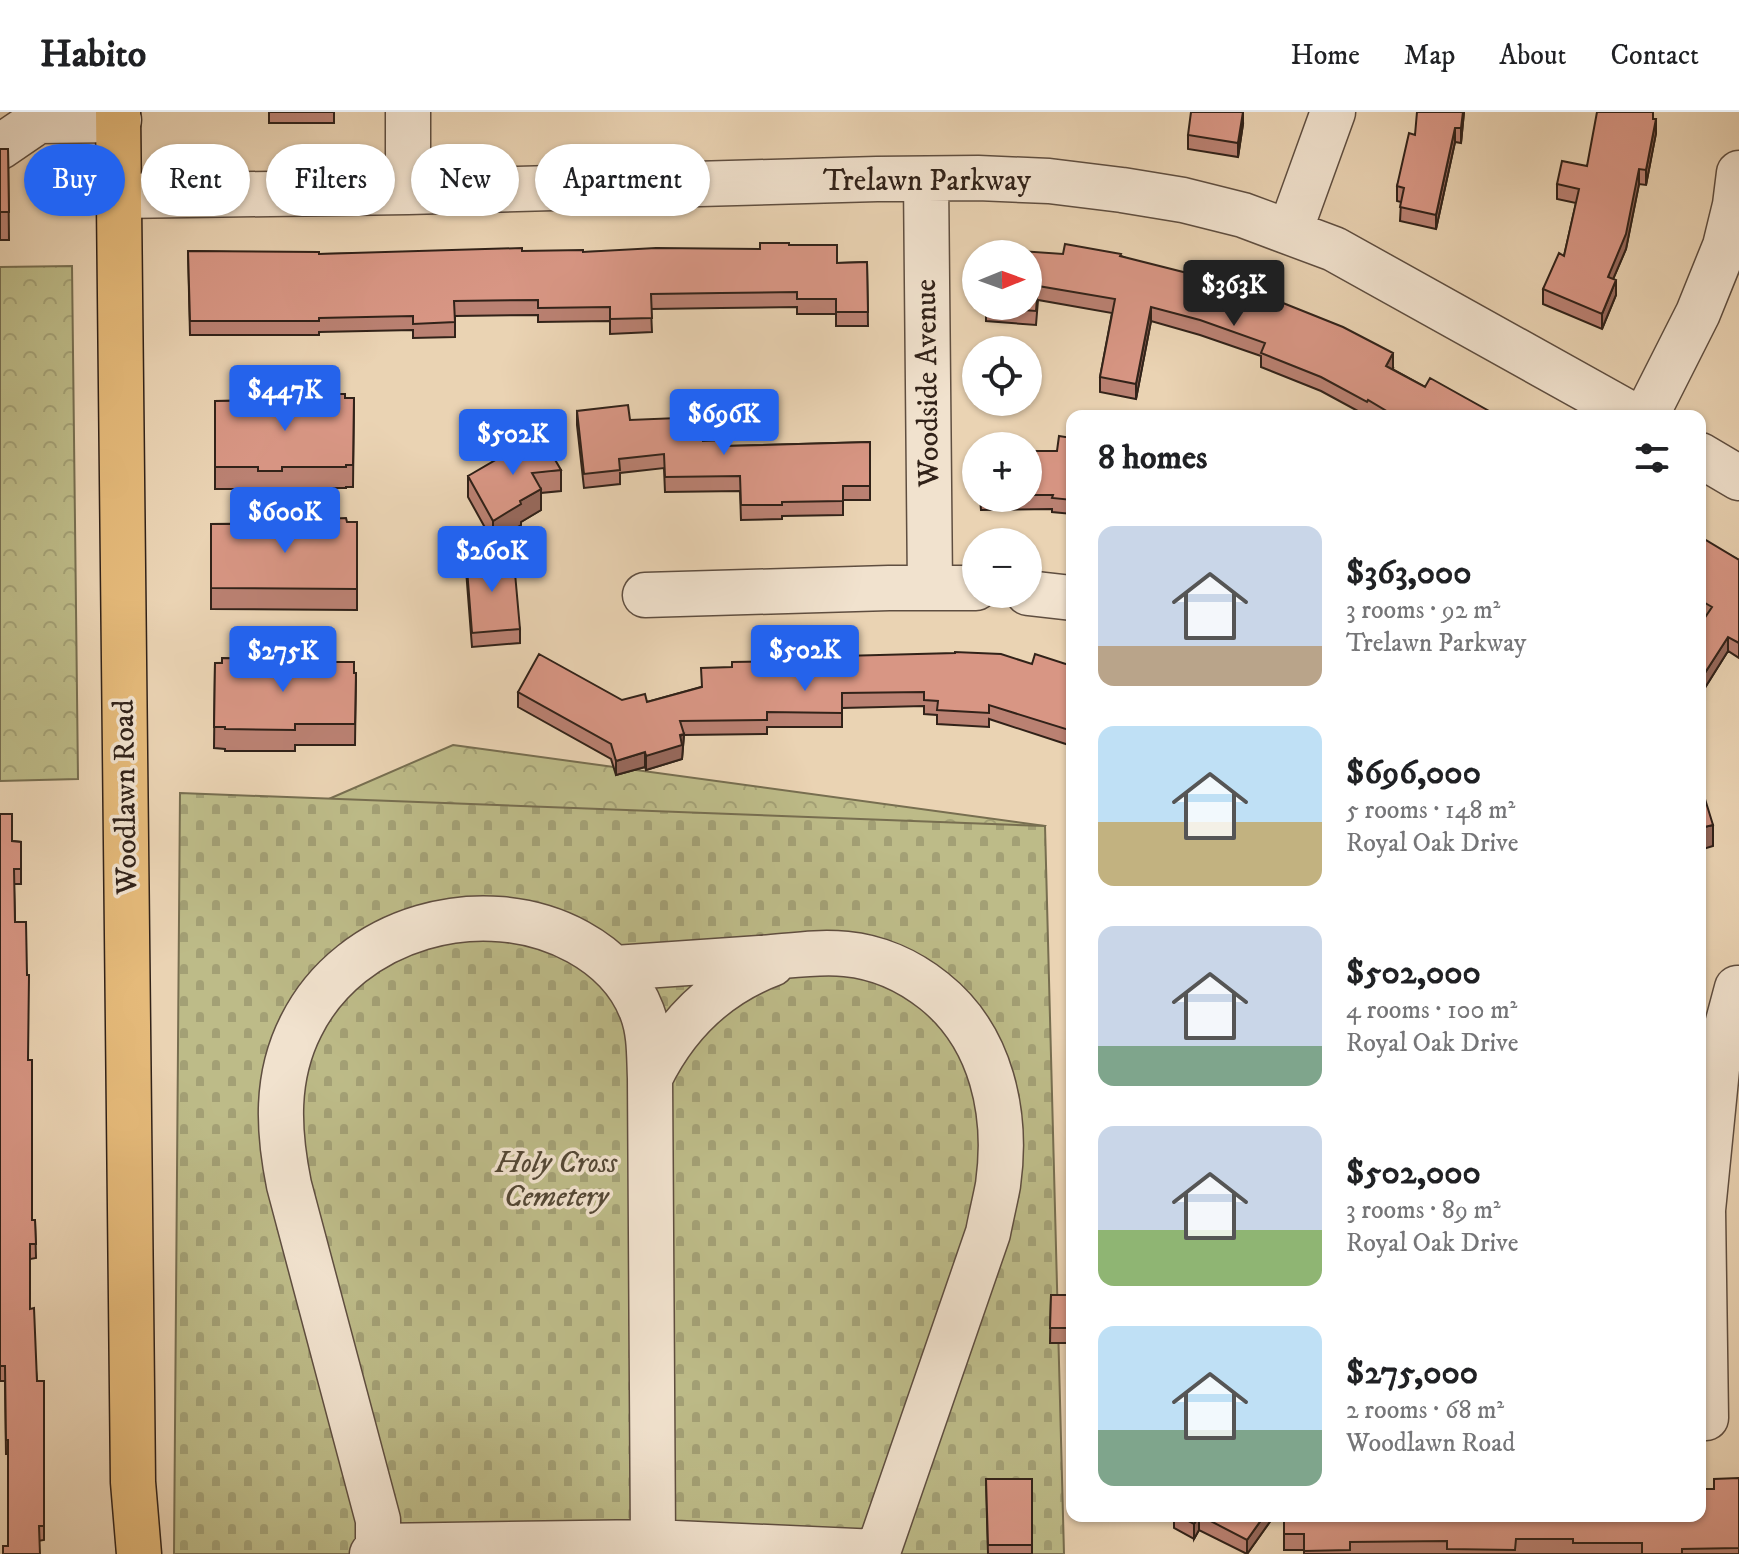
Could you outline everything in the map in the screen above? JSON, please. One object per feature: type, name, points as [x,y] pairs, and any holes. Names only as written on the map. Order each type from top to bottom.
[{"type":"main road","name":"Woodlawn Road","points":[[118,116],[118,144]]},
{"type":"main road","name":"Woodlawn Road","points":[[119,216],[133,1482],[139,1554]]},
{"type":"main road","name":"Woodlawn Road","points":[[126,1554],[133,1482]]},
{"type":"street","points":[[408,112],[408,192]]},
{"type":"street","points":[[1290,231],[1333,112]]},
{"type":"street","points":[[0,147],[32,117],[118,116]]},
{"type":"street","points":[[1649,410],[1698,313],[1725,246],[1739,173]]},
{"type":"street","name":"Trelawn Parkway","points":[[125,196],[978,178],[1049,181],[1122,190],[1183,200],[1243,215],[1334,249],[1623,410]]},
{"type":"street","name":"Woodside Avenue","points":[[926,179],[930,588]]},
{"type":"street","points":[[1706,459],[1739,478]]},
{"type":"street","points":[[645,595],[962,588]]},
{"type":"street","points":[[1042,595],[1066,597]]},
{"type":"street","points":[[614,968],[834,953],[876,960],[903,971],[928,986],[950,1005],[976,1039],[993,1079],[1000,1140],[998,1183],[988,1233],[878,1553],[653,1542],[375,1550],[378,1520],[373,1497],[282,1151],[281,1093],[289,1059],[300,1027],[330,984],[370,951],[401,934],[451,920],[486,918],[537,926],[570,938],[599,954],[627,984],[642,1011],[649,1042],[653,1542]]},
{"type":"street","points":[[650,1078],[667,1045],[712,997],[752,972],[805,954]]},
{"type":"street","points":[[1706,1180],[1718,1059],[1737,988]]},
{"type":"street","points":[[1706,1262],[1715,1418]]},
{"type":"green space","points":[[72,266],[78,779],[0,781],[0,267]]},
{"type":"green space","points":[[453,745],[1045,826],[997,884],[285,818]]},
{"type":"green space","name":"Holy Cross Cemetery","points":[[180,793],[1045,826],[1064,1554],[174,1554]]},
{"type":"building","points":[[1191,112],[1243,112],[1238,143],[1188,135]]},
{"type":"building","points":[[1417,112],[1463,112],[1461,128],[1455,128],[1436,215],[1400,207],[1404,188],[1397,186],[1409,133],[1415,135]]},
{"type":"building","points":[[1597,112],[1653,112],[1653,119],[1656,119],[1646,170],[1639,169],[1626,234],[1608,277],[1616,280],[1602,314],[1543,289],[1559,253],[1564,256],[1579,189],[1557,184],[1562,161],[1587,166]]},
{"type":"building","points":[[0,149],[8,149],[9,212],[0,212]]},
{"type":"building","points":[[760,243],[837,245],[837,263],[867,262],[868,312],[836,312],[836,299],[797,299],[797,292],[721,293],[651,294],[652,318],[610,319],[610,307],[538,308],[538,300],[454,301],[455,322],[413,324],[413,316],[319,318],[319,321],[190,321],[188,251],[319,254],[522,248],[522,251],[583,252],[656,248],[760,249]]},
{"type":"building","points":[[1065,244],[1121,254],[1283,303],[1343,327],[1393,353],[1386,366],[1425,387],[1430,378],[1487,410],[1385,410],[1321,377],[1261,353],[1265,343],[1151,307],[1136,384],[1100,377],[1115,299],[1042,287],[1042,253],[1063,254]]},
{"type":"building","points":[[322,394],[345,394],[345,398],[354,398],[353,465],[282,467],[282,471],[258,471],[258,467],[215,467],[215,401],[323,400]]},
{"type":"building","points":[[628,405],[630,420],[702,417],[703,441],[725,440],[725,446],[870,442],[870,486],[843,486],[843,501],[741,505],[740,476],[665,477],[664,454],[619,459],[620,470],[584,474],[577,411]]},
{"type":"building","points":[[540,434],[561,470],[532,473],[541,489],[493,521],[468,476]]},
{"type":"building","points":[[1059,436],[1066,437],[1066,499],[1042,495],[1042,451],[1057,451]]},
{"type":"building","points":[[346,518],[347,522],[357,522],[357,589],[211,588],[211,524],[256,524],[256,519],[279,519],[279,524],[324,523],[324,519]]},
{"type":"building","points":[[1706,540],[1739,560],[1739,643],[1728,637],[1706,671],[1706,616],[1712,607],[1706,604]]},
{"type":"building","points":[[498,553],[498,564],[514,562],[520,629],[472,633],[466,556]]},
{"type":"building","points":[[806,652],[842,652],[842,656],[955,652],[1001,654],[1032,664],[1035,654],[1066,664],[1066,729],[989,705],[989,713],[937,710],[938,701],[924,700],[924,692],[842,693],[842,713],[767,712],[767,720],[680,721],[684,734],[680,735],[682,745],[616,761],[611,744],[518,692],[539,654],[622,700],[645,694],[647,702],[702,687],[701,668],[732,667],[732,662],[806,661]]},
{"type":"building","points":[[222,658],[354,662],[355,724],[295,724],[295,730],[214,727],[215,663],[222,663]]},
{"type":"building","points":[[1706,802],[1713,825],[1706,827]]},
{"type":"building","points":[[0,814],[12,814],[12,841],[21,842],[21,869],[14,869],[15,922],[26,922],[29,975],[32,1220],[35,1220],[36,1244],[30,1244],[30,1309],[34,1308],[37,1381],[44,1381],[44,1526],[39,1526],[40,1554],[3,1554],[3,1546],[8,1546],[8,1440],[5,1366],[0,1366]]},
{"type":"building","points":[[1051,1295],[1066,1295],[1066,1328],[1050,1328]]},
{"type":"building","points":[[1739,1478],[1739,1548],[1682,1549],[1682,1554],[1642,1554],[1642,1543],[1516,1539],[1515,1550],[1447,1549],[1447,1541],[1350,1542],[1350,1550],[1304,1551],[1304,1534],[1284,1534],[1284,1522],[1706,1522],[1706,1489],[1714,1489],[1714,1479]]},
{"type":"building","points":[[986,1479],[1032,1479],[1032,1545],[988,1545]]},
{"type":"building","points":[[1212,1522],[1260,1522],[1247,1540]]}]
